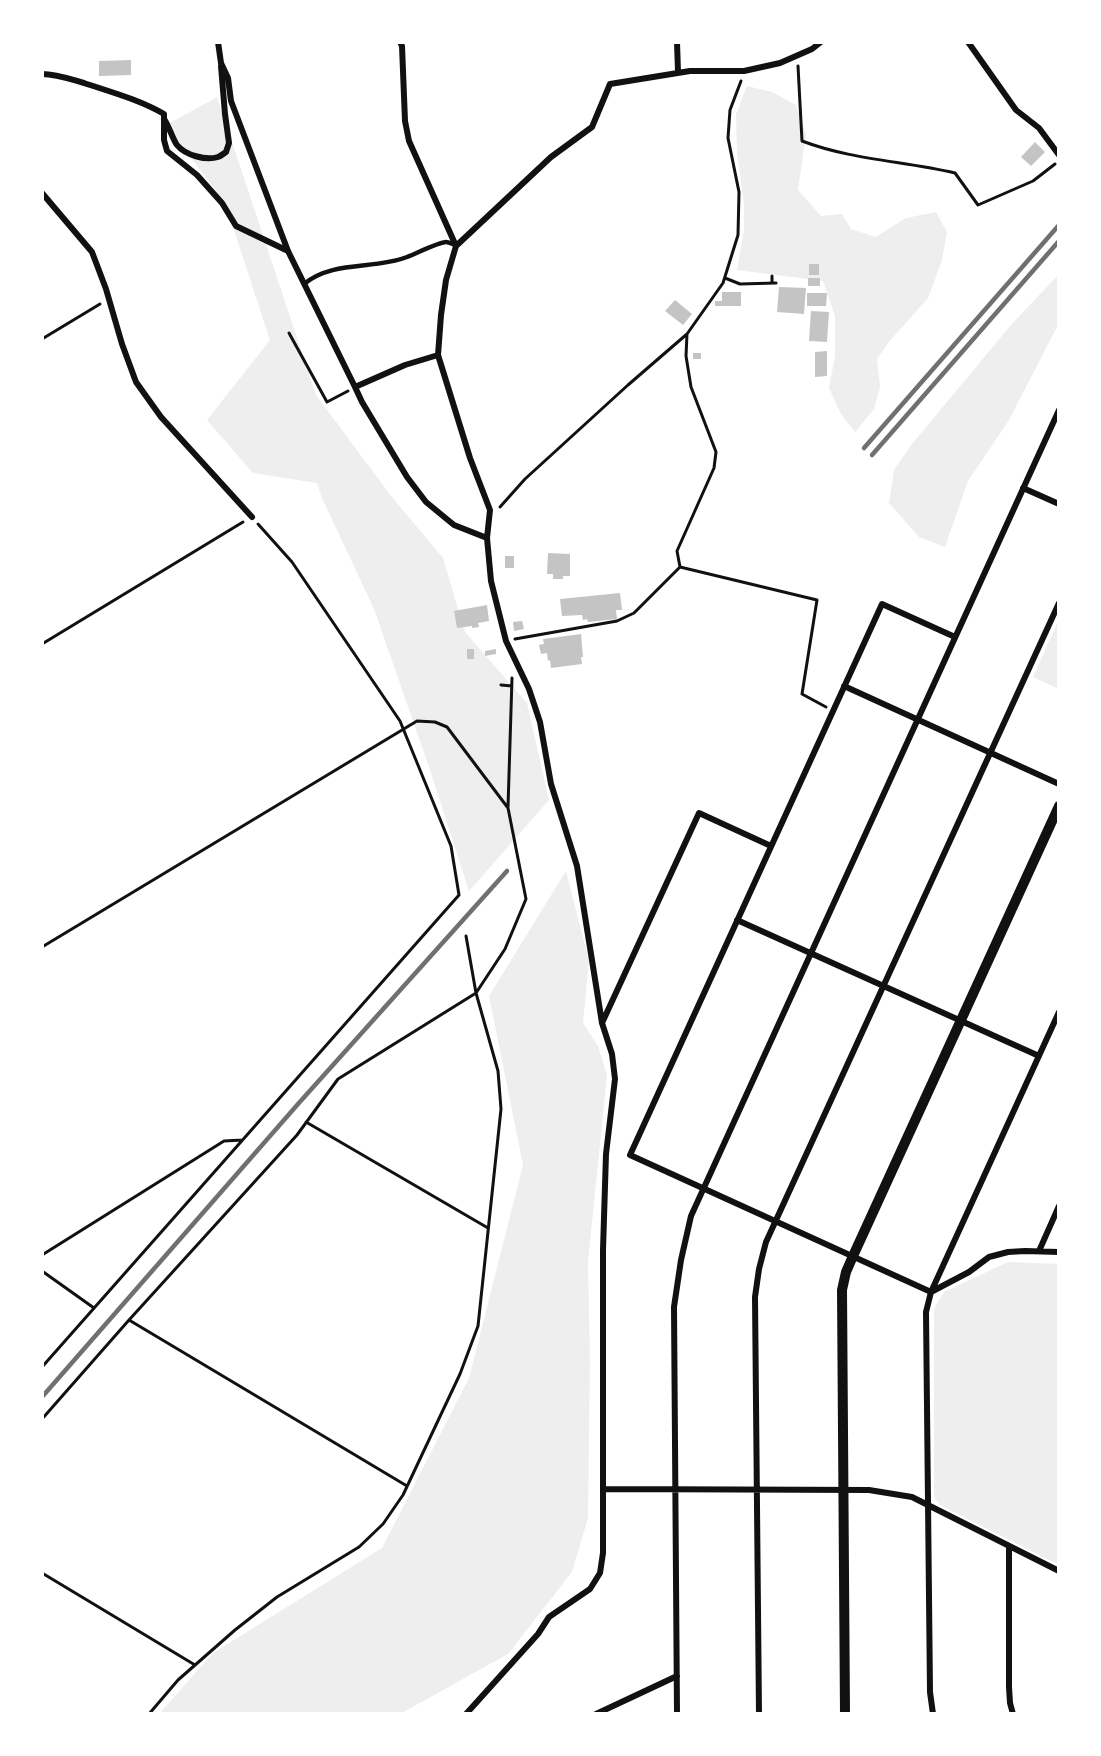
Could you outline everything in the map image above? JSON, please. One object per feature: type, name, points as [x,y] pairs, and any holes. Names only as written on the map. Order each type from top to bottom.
[{"type":"street","points":[[42,74],[63,77],[114,93],[154,109],[164,114],[177,145],[187,153],[201,157],[218,157],[226,152],[229,142],[218,42]]},
{"type":"street","points":[[400,42],[405,121],[409,141],[456,246]]},
{"type":"street","points":[[677,42],[678,72]]},
{"type":"street","points":[[466,1714],[538,1634],[549,1617],[590,1589],[600,1573],[603,1553],[603,1250],[606,1154],[615,1079],[612,1054],[602,1023],[577,866],[551,784],[540,722],[529,689],[506,641],[490,581],[487,538],[489,510],[438,356],[446,280],[456,246],[551,158],[592,128],[610,84],[690,70],[744,71],[780,63],[822,42]]},
{"type":"street","points":[[968,42],[1016,110],[1039,128],[1059,155]]},
{"type":"street","points":[[221,63],[228,78],[231,100],[288,251],[362,402],[407,477],[426,502],[454,525],[487,538]]},
{"type":"street","points":[[164,118],[164,140],[167,151],[197,175],[222,203],[236,226],[288,251]]},
{"type":"street","points":[[42,193],[92,252],[136,382],[161,417],[252,517]]},
{"type":"street","points":[[355,387],[405,364],[438,356]]},
{"type":"street","points":[[677,1714],[675,1296],[691,1216],[1059,410]]},
{"type":"street","points":[[1023,488],[1059,504]]},
{"type":"street","points":[[759,1714],[755,1297],[766,1242],[1059,603]]},
{"type":"street","points":[[931,1292],[630,1155],[882,604],[955,637]]},
{"type":"street","points":[[844,686],[1059,784]]},
{"type":"street","points":[[845,1714],[842,1290],[846,1272],[1059,806]]},
{"type":"street","points":[[602,1023],[699,813],[771,846]]},
{"type":"street","points":[[737,920],[1039,1056]]},
{"type":"street","points":[[933,1714],[930,1692],[926,1312],[931,1292],[1059,1012]]},
{"type":"street","points":[[1039,1251],[1059,1206]]},
{"type":"street","points":[[931,1292],[969,1272],[989,1257],[1008,1252],[1059,1252]]},
{"type":"street","points":[[603,1489],[890,1492],[912,1497],[1059,1571]]},
{"type":"street","points":[[1009,1546],[1008,1687],[1013,1714]]},
{"type":"street","points":[[596,1714],[677,1676]]},
{"type":"lane","points":[[304,284],[312,278],[339,268],[395,262],[446,242],[456,246]]},
{"type":"path","points":[[798,55],[802,141],[827,150],[955,173],[978,205],[1033,181],[1059,161]]},
{"type":"path","points":[[489,510],[501,507],[525,479],[687,334],[723,283],[738,235],[739,192],[728,138],[730,110],[744,71]]},
{"type":"path","points":[[725,278],[740,284],[774,283],[772,276]]},
{"type":"path","points":[[42,339],[109,299]]},
{"type":"path","points":[[289,333],[327,402],[355,387]]},
{"type":"path","points":[[680,567],[676,551],[714,468],[716,452],[691,387],[686,356],[687,334]]},
{"type":"path","points":[[42,644],[252,517],[292,562],[400,720],[451,846],[459,895],[42,1367]]},
{"type":"path","points":[[506,641],[617,621],[634,613],[680,567]]},
{"type":"path","points":[[680,567],[817,600],[802,694],[833,710]]},
{"type":"path","points":[[42,1419],[297,1135],[338,1079],[476,993],[505,949],[526,899],[508,808],[512,675]]},
{"type":"path","points":[[501,685],[512,686]]},
{"type":"path","points":[[42,947],[417,721],[435,722],[447,727],[508,808]]},
{"type":"path","points":[[149,1714],[178,1680],[277,1597],[359,1547],[383,1524],[403,1495],[460,1374],[478,1326],[501,1109],[498,1071],[476,993],[466,936]]},
{"type":"path","points":[[306,1122],[488,1228]]},
{"type":"path","points":[[42,1255],[224,1141],[242,1140]]},
{"type":"path","points":[[42,1271],[95,1308]]},
{"type":"path","points":[[129,1320],[407,1486]]},
{"type":"path","points":[[42,1573],[195,1665]]},
{"type":"shaded area","points":[[747,86],[772,92],[796,105],[806,134],[798,190],[821,216],[842,214],[851,229],[876,237],[906,218],[936,212],[947,232],[942,260],[928,298],[877,359],[880,387],[874,409],[855,432],[841,414],[829,388],[835,356],[835,316],[823,281],[737,270],[744,229],[744,205],[737,153],[736,114]]},
{"type":"shaded area","points":[[217,97],[316,395],[391,496],[443,558],[465,632],[527,703],[549,800],[469,891],[374,609],[317,483],[253,473],[207,420],[270,340],[225,203],[166,125]]},
{"type":"shaded area","points":[[1059,274],[1059,323],[1009,420],[968,481],[945,547],[919,537],[889,503],[894,470],[912,444],[1010,326]]},
{"type":"shaded area","points":[[1059,619],[1059,689],[1033,677]]},
{"type":"shaded area","points":[[566,871],[589,961],[583,1023],[598,1046],[607,1075],[588,1262],[590,1359],[588,1518],[572,1572],[508,1654],[400,1714],[159,1714],[213,1653],[382,1548],[469,1378],[523,1165],[489,996]]},
{"type":"shaded area","points":[[1008,1262],[1059,1264],[1059,1565],[940,1505],[934,1497],[934,1309],[944,1292]]},
{"type":"building","points":[[131,60],[131,75],[99,76],[99,61]]},
{"type":"building","points":[[1035,142],[1045,152],[1031,166],[1021,157]]},
{"type":"building","points":[[809,264],[819,264],[819,275],[809,275]]},
{"type":"building","points":[[808,278],[820,278],[820,286],[808,286]]},
{"type":"building","points":[[779,287],[806,288],[804,314],[777,312]]},
{"type":"building","points":[[722,292],[741,292],[741,306],[715,306],[715,301],[722,301]]},
{"type":"building","points":[[807,293],[827,293],[826,306],[807,306]]},
{"type":"building","points":[[675,300],[692,314],[683,325],[665,311]]},
{"type":"building","points":[[811,311],[829,312],[827,342],[809,341]]},
{"type":"building","points":[[827,351],[827,376],[815,377],[815,352]]},
{"type":"building","points":[[693,353],[701,353],[701,359],[693,359]]},
{"type":"building","points":[[548,553],[570,554],[570,576],[553,579],[553,574],[547,574]]},
{"type":"building","points":[[505,556],[514,556],[514,568],[505,568]]},
{"type":"building","points":[[620,593],[622,610],[616,610],[617,619],[588,622],[587,619],[583,620],[582,615],[562,616],[560,599]]},
{"type":"building","points":[[487,605],[489,621],[478,623],[479,627],[457,628],[454,611]]},
{"type":"building","points":[[522,621],[524,629],[514,631],[513,622]]},
{"type":"building","points":[[581,634],[582,664],[551,668],[547,653],[541,654],[539,645],[544,644],[543,639]]},
{"type":"building","points":[[467,649],[474,649],[474,659],[467,659]]},
{"type":"building","points":[[496,649],[496,654],[485,656],[485,651]]},
{"type":"railway","points":[[864,448],[1059,225]]},
{"type":"railway","points":[[872,455],[1059,241]]},
{"type":"railway","points":[[42,1397],[298,1104],[507,871]]}]
